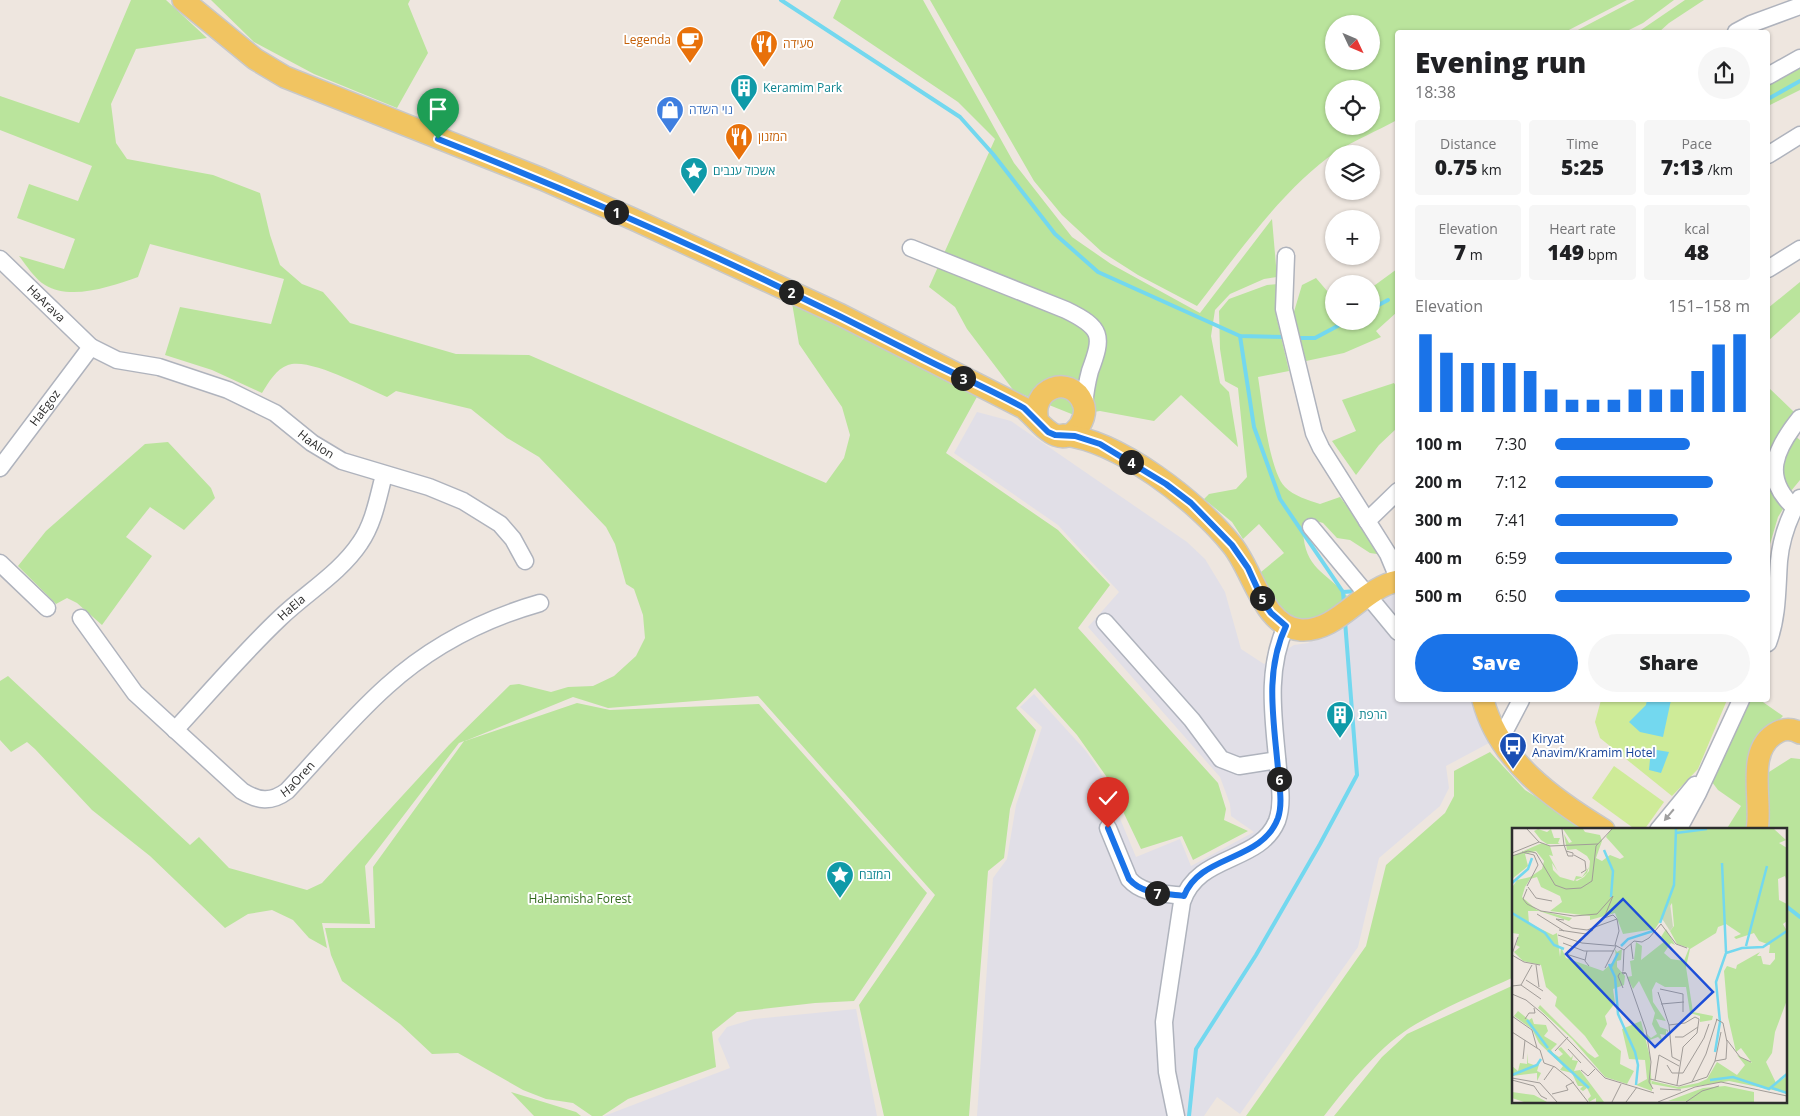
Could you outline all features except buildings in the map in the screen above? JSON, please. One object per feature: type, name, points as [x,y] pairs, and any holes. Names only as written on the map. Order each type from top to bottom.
[{"type":"main road","points":[[183,0],[255,59],[285,77],[542,180],[633,219],[841,315],[1024,408],[1048,432],[1090,440],[1113,451],[1166,484],[1214,524],[1248,568],[1271,613],[1286,626],[1302,630],[1319,627],[1395,580]]},
{"type":"main road","points":[[982,387],[1013,393],[1053,389],[1076,393],[1097,434],[1113,451]]},
{"type":"main road","points":[[1038,421],[1036,405],[1053,389]]},
{"type":"main road","points":[[1063,435],[1077,428],[1084,410]]},
{"type":"main road","points":[[1484,702],[1500,740],[1523,769],[1547,792],[1601,828]]},
{"type":"main road","points":[[1757,828],[1757,774],[1763,748],[1775,733],[1791,730],[1800,733]]},
{"type":"street","points":[[1740,30],[1800,6]]},
{"type":"street","points":[[1770,75],[1800,58]]},
{"type":"street","points":[[1770,154],[1800,135]]},
{"type":"street","points":[[911,248],[1079,316],[1097,334],[1100,342],[1092,367],[1084,410]]},
{"type":"street","points":[[1770,268],[1800,249]]},
{"type":"street","points":[[1286,256],[1284,309],[1314,433],[1388,554],[1395,572]]},
{"type":"street","name":"HaArava","points":[[0,259],[91,347]]},
{"type":"street","name":"HaEgoz","points":[[0,468],[91,347]]},
{"type":"street","name":"HaAlon","points":[[91,347],[117,360],[159,367],[228,390],[275,413],[305,438],[327,453],[357,467],[438,490],[479,509],[507,532],[518,546],[525,561]]},
{"type":"street","points":[[1053,389],[1081,377],[1092,367]]},
{"type":"street","points":[[1770,634],[1777,606],[1781,548],[1797,503],[1778,488],[1774,468],[1784,441],[1800,418]]},
{"type":"street","name":"HaEla","points":[[176,730],[268,629],[339,568],[356,549],[369,527],[384,475]]},
{"type":"street","points":[[1368,521],[1395,494]]},
{"type":"street","points":[[1311,528],[1395,628]]},
{"type":"street","points":[[0,563],[47,608]]},
{"type":"street","name":"HaOren","points":[[80,618],[135,693],[242,790],[260,800],[276,798],[287,791],[381,691],[410,668],[478,626],[540,603]]},
{"type":"street","points":[[1105,622],[1192,720],[1221,759],[1239,766],[1277,760]]},
{"type":"street","points":[[1176,1116],[1167,1072],[1164,1022],[1184,896],[1188,886],[1202,873],[1254,847],[1270,832],[1277,820],[1280,806],[1272,680],[1278,648],[1286,626]]},
{"type":"street","points":[[1500,740],[1520,702]]},
{"type":"street","points":[[1679,828],[1706,776],[1740,702]]},
{"type":"street","points":[[1660,828],[1681,801],[1706,776]]},
{"type":"street","points":[[1108,828],[1129,879],[1134,886],[1147,891],[1184,896]]},
{"type":"shaded area","points":[[977,412],[1011,421],[1187,542],[1205,559],[1225,592],[1241,649],[1264,664],[1294,645],[1308,643],[1386,597],[1395,595],[1395,702],[1477,702],[1479,721],[1489,743],[1446,766],[1449,788],[1440,806],[1379,858],[1358,947],[1240,1114],[1217,1097],[1204,1116],[977,1116],[993,878],[1007,859],[1016,805],[1042,727],[1020,707],[1034,694],[1086,751],[1101,773],[1136,857],[1180,839],[1191,866],[1254,832],[1231,816],[1230,804],[1220,777],[1088,627],[1119,592],[1058,525],[954,453]]},
{"type":"shaded area","points":[[856,1009],[877,1116],[604,1116],[730,1068],[718,1039],[727,1027],[754,1019]]},
{"type":"green space","name":"HaHamisha Forest","points":[[131,0],[166,0],[207,38],[136,49],[111,104],[116,143],[127,159],[213,175],[260,193],[270,235],[280,265],[302,284],[323,292],[350,323],[456,354],[529,355],[826,483],[844,458],[850,435],[842,407],[799,344],[792,303],[978,395],[946,453],[1058,530],[1110,585],[1078,628],[1218,783],[1226,809],[1224,820],[1248,831],[1193,860],[1182,836],[1141,849],[1106,776],[1077,735],[1035,688],[1016,708],[1036,730],[1010,809],[1004,858],[988,871],[969,1116],[884,1116],[859,1005],[935,895],[758,696],[608,708],[573,697],[465,741],[577,703],[610,710],[759,704],[927,893],[854,1001],[815,1003],[737,1012],[712,1032],[716,1067],[628,1099],[602,1116],[592,1116],[573,1103],[546,1099],[523,1090],[458,1053],[432,1054],[400,1024],[342,981],[331,955],[325,928],[375,928],[373,867],[464,741],[459,743],[365,866],[370,924],[322,923],[327,948],[309,938],[293,920],[272,910],[248,914],[225,928],[150,856],[92,810],[27,742],[11,752],[0,740],[0,681],[8,676],[190,845],[199,837],[229,868],[307,890],[322,883],[449,745],[510,685],[519,684],[551,692],[568,687],[593,686],[614,676],[636,656],[645,638],[643,615],[634,589],[626,584],[615,544],[606,527],[539,457],[507,438],[471,409],[396,391],[387,397],[323,369],[297,364],[288,365],[280,370],[273,376],[262,393],[212,370],[165,355],[180,307],[271,324],[284,279],[150,244],[138,277],[104,288],[79,292],[55,290],[41,282],[31,272],[19,256],[64,269],[75,239],[17,218],[29,184],[78,201],[92,166],[0,130],[0,96],[79,123]]},
{"type":"green space","points":[[211,0],[410,0],[408,4],[428,53],[397,108],[314,74],[254,42]]},
{"type":"green space","points":[[841,0],[923,0],[1014,163],[1072,237],[1111,264],[1200,313],[1272,219],[1277,277],[1264,279],[1230,294],[1215,310],[1211,336],[1220,383],[1229,392],[1238,447],[1181,395],[1154,421],[1100,411],[1074,415],[1014,391],[967,329],[955,307],[929,287],[995,139],[958,102],[833,18]]},
{"type":"green space","points":[[930,0],[1627,0],[1569,30],[1395,30],[1395,121],[1380,128],[1380,80],[1325,80],[1325,135],[1367,135],[1348,145],[1325,145],[1325,161],[1279,203],[1197,306],[1138,275],[1102,252],[1062,215],[1034,181]]},
{"type":"green space","points":[[1635,0],[1674,0],[1643,23],[1629,30],[1578,30]]},
{"type":"green space","points":[[1685,0],[1704,0],[1661,30],[1641,30]]},
{"type":"green space","points":[[1800,64],[1800,90],[1770,105],[1770,80]]},
{"type":"green space","points":[[1395,270],[1395,314],[1380,327],[1380,281]]},
{"type":"green space","points":[[1316,278],[1325,288],[1325,330],[1377,330],[1381,337],[1344,353],[1306,361],[1293,315],[1302,285]]},
{"type":"green space","points":[[1800,282],[1800,312],[1770,339],[1770,306]]},
{"type":"green space","points":[[1278,284],[1276,315],[1289,371],[1258,377],[1270,451],[1279,479],[1285,487],[1297,495],[1320,504],[1340,497],[1380,550],[1377,554],[1370,553],[1350,540],[1337,538],[1323,523],[1313,520],[1303,531],[1308,554],[1312,562],[1347,596],[1330,612],[1318,618],[1304,621],[1295,621],[1275,603],[1261,572],[1284,553],[1259,524],[1243,539],[1232,522],[1204,499],[1209,494],[1236,489],[1247,477],[1238,388],[1225,381],[1220,349],[1219,311],[1229,299],[1267,285]]},
{"type":"green space","points":[[1394,383],[1395,385],[1395,430],[1379,445],[1356,475],[1332,441],[1356,431],[1342,400]]},
{"type":"green space","points":[[1770,389],[1794,412],[1770,454]]},
{"type":"green space","points":[[1794,435],[1800,440],[1800,480],[1791,491],[1788,490],[1780,470]]},
{"type":"green space","points":[[168,442],[211,488],[215,498],[184,530],[150,507],[126,537],[152,556],[102,625],[77,603],[67,598],[56,604],[18,566],[46,531],[145,444]]},
{"type":"green space","points":[[1770,481],[1783,509],[1778,517],[1770,544]]},
{"type":"green space","points":[[1600,702],[1726,702],[1698,769],[1672,796],[1600,738],[1595,722]]},
{"type":"green space","points":[[1748,702],[1763,702],[1783,716],[1777,722],[1750,828],[1727,828],[1741,806],[1718,790],[1712,782]]},
{"type":"green space","points":[[1490,752],[1525,790],[1586,828],[1512,828],[1512,978],[1440,1011],[1403,1032],[1378,1053],[1324,1116],[1246,1116],[1366,946],[1386,865],[1445,813],[1454,796],[1454,771]]},
{"type":"green space","points":[[1791,758],[1800,759],[1800,1116],[1334,1116],[1382,1057],[1407,1034],[1512,986],[1512,1104],[1788,1104],[1788,828],[1766,828],[1763,797],[1769,772]]},
{"type":"green space","points":[[1614,766],[1664,802],[1645,828],[1633,828],[1592,798]]},
{"type":"green space","points":[[511,1092],[576,1112],[581,1116],[534,1116]]},
{"type":"water","points":[[1647,702],[1671,702],[1663,737],[1640,732],[1629,722],[1646,705]]},
{"type":"water","points":[[1651,749],[1669,752],[1661,773],[1649,770]]},
{"type":"waterway","points":[[781,0],[960,117],[993,154],[1055,234],[1098,272],[1240,336],[1287,337]]},
{"type":"waterway","points":[[1770,98],[1800,81]]},
{"type":"waterway","points":[[1380,304],[1388,300]]},
{"type":"waterway","points":[[1297,338],[1315,338],[1330,330]]},
{"type":"waterway","points":[[1240,336],[1254,427],[1280,499],[1343,592],[1358,591]]},
{"type":"waterway","points":[[1343,592],[1344,604]]},
{"type":"waterway","points":[[1189,1116],[1196,1049],[1256,955],[1357,775],[1345,621]]},
{"type":"waterway","points":[[1788,908],[1800,917]]},
{"type":"place","name":"Legenda","points":[[690,64]]},
{"type":"place","name":"סעידה","points":[[764,68]]},
{"type":"place","name":"Keramim Park","points":[[744,112]]},
{"type":"place","name":"נוי השדה","points":[[670,134]]},
{"type":"place","name":"המזנון","points":[[739,161]]},
{"type":"place","name":"אשכול ענבים","points":[[694,195]]},
{"type":"place","name":"הרפת","points":[[1340,739]]},
{"type":"place","name":"Kiryat Anavim/Kramim Hotel","points":[[1513,770]]},
{"type":"place","name":"המזבח","points":[[840,899]]},
{"type":"route","points":[[438,139],[542,180],[633,219],[841,315],[920,357],[1010,400],[1032,414],[1042,428],[1048,432],[1055,435],[1075,436],[1090,440],[1113,451],[1166,484],[1214,524],[1248,568],[1264,603],[1271,613],[1286,626],[1276,654],[1271,692],[1280,798],[1277,820],[1266,837],[1254,847],[1214,865],[1202,873],[1188,886],[1184,896],[1147,891],[1134,886],[1129,879],[1108,828]]}]
